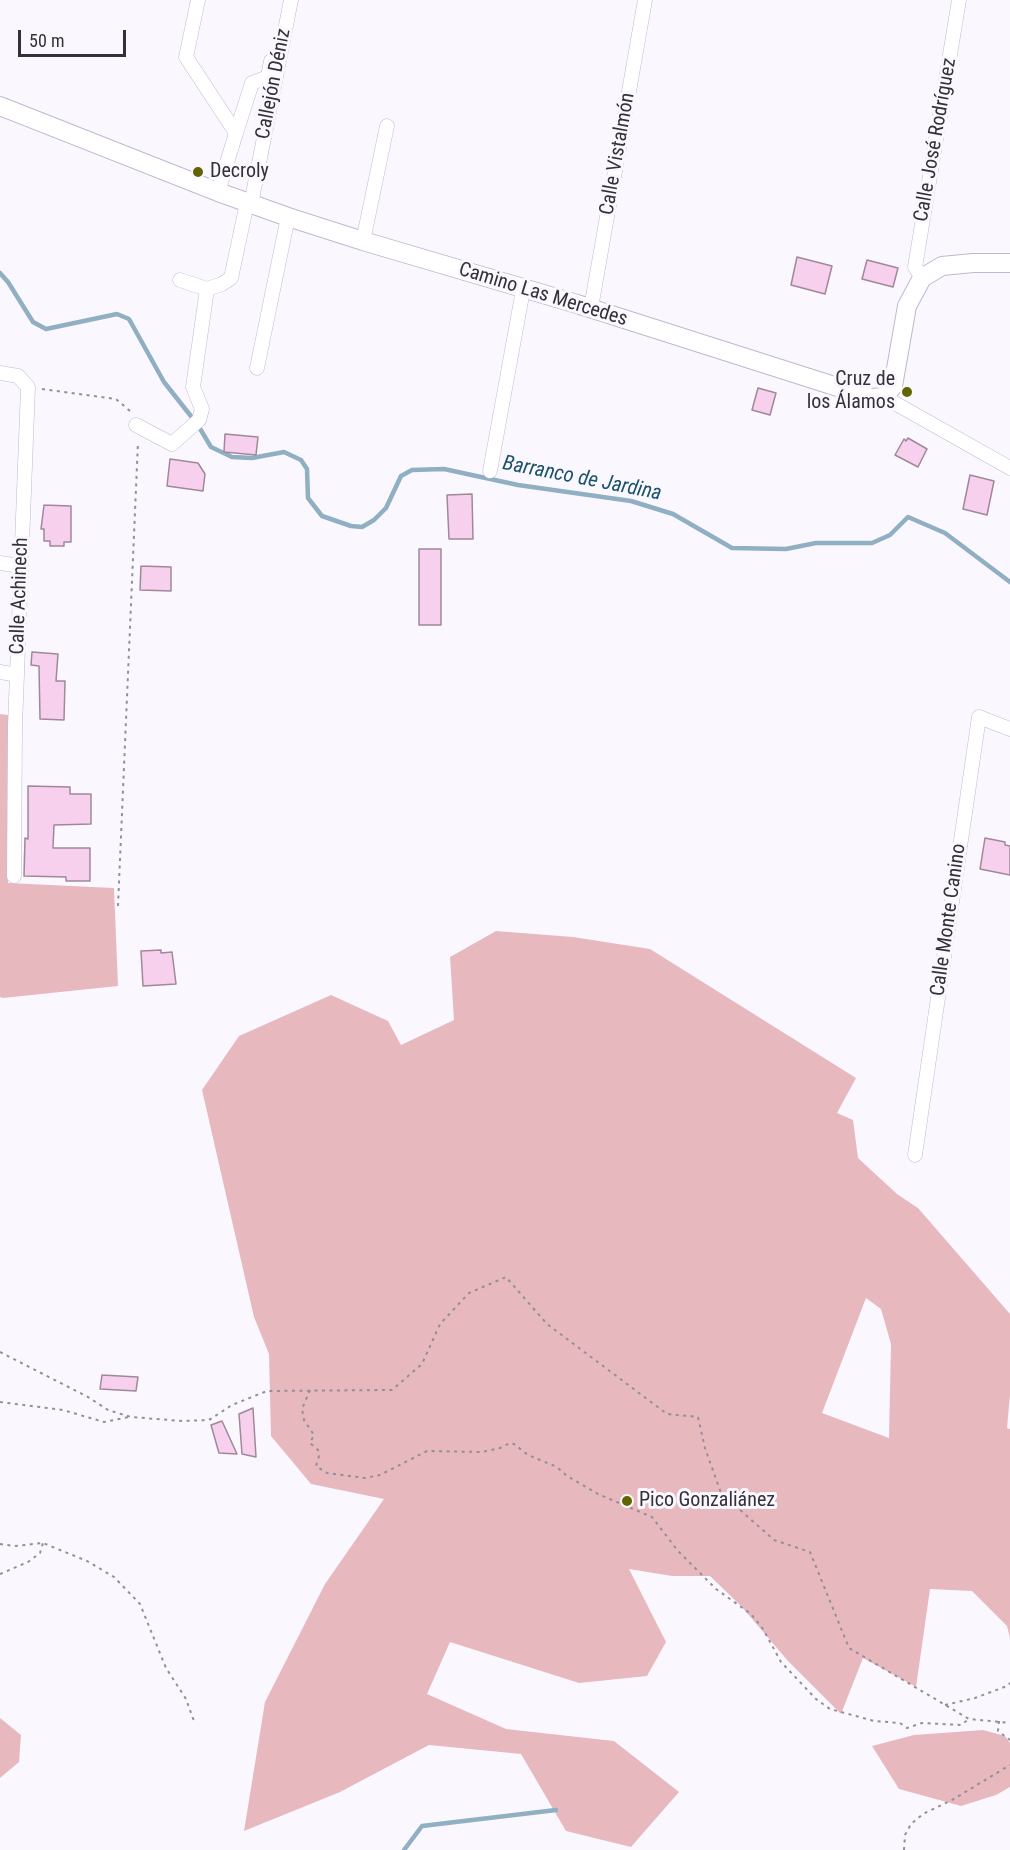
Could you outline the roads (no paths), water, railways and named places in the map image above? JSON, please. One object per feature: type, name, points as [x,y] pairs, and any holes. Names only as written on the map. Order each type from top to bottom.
[{"type":"main road","name":"Camino Las Mercedes","points":[[0,106],[218,192],[288,217],[523,290],[591,308],[872,398],[884,397]]},
{"type":"main road","points":[[884,397],[893,386],[907,306],[922,278],[942,266],[1010,263]]},
{"type":"street","points":[[198,0],[186,57],[236,133]]},
{"type":"street","points":[[218,192],[252,83],[268,77],[283,0]]},
{"type":"street","name":"Callejón Déniz","points":[[207,289],[231,278],[291,0]]},
{"type":"street","name":"Calle Vistalmón","points":[[591,308],[645,0]]},
{"type":"street","name":"Calle José Rodríguez","points":[[922,278],[915,267],[959,0]]},
{"type":"street","points":[[363,241],[387,126]]},
{"type":"street","points":[[257,369],[288,217]]},
{"type":"street","points":[[136,425],[172,444],[195,424],[202,409],[193,387],[207,289],[180,280]]},
{"type":"street","points":[[490,471],[523,290]]},
{"type":"street","name":"Calle Achinech","points":[[0,373],[18,376],[28,387],[20,566],[14,876]]},
{"type":"street","points":[[884,397],[1010,468]]},
{"type":"street","points":[[0,563],[20,566]]},
{"type":"street","points":[[0,672],[17,675]]},
{"type":"street","name":"Calle Monte Canino","points":[[915,1155],[979,717],[1010,729]]},
{"type":"waterway","name":"Barranco de Jardina","points":[[0,273],[33,322],[46,329],[117,314],[129,319],[164,382],[194,420]]},
{"type":"waterway","name":"Barranco de Jardina","points":[[199,427],[211,447],[232,457],[252,458],[284,452],[301,460],[307,469],[308,498],[322,516],[351,526],[362,527],[374,520],[386,508],[401,476],[412,470],[444,469],[518,485],[631,501],[673,514],[732,548],[786,549],[816,543],[872,543],[890,535],[908,517],[945,533],[1010,582]]},
{"type":"waterway","points":[[404,1850],[422,1826],[556,1810]]},
{"type":"place","name":"Decroly","points":[[198,172]]},
{"type":"place","name":"Cruz de los Álamos","points":[[907,392]]},
{"type":"place","name":"Pico Gonzaliánez","points":[[627,1501]]}]
